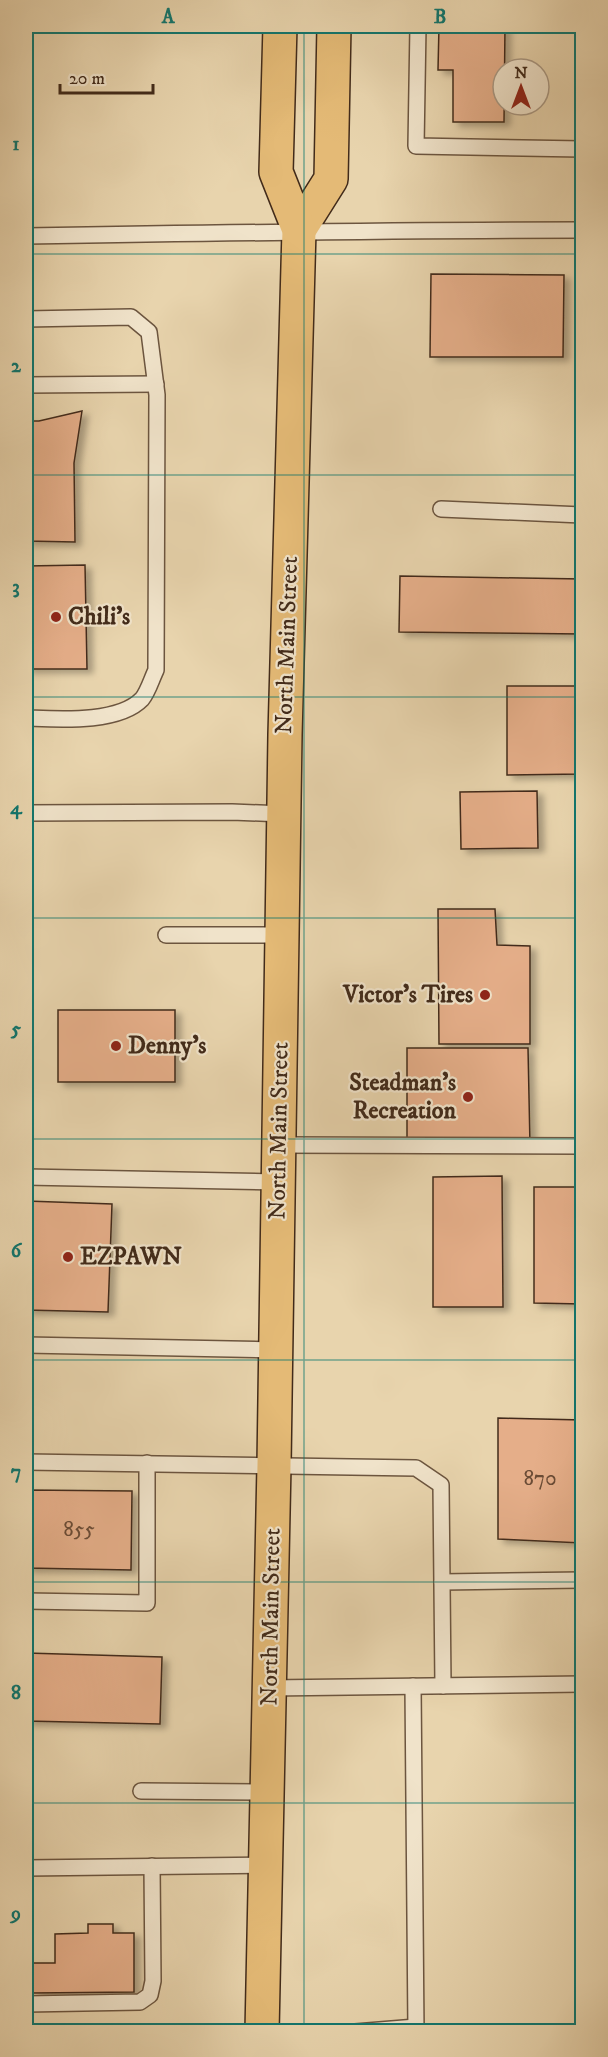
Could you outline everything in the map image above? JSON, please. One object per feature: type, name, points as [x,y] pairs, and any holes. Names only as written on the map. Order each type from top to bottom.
[{"type":"highway","name":"North Main Street","points":[[262,2031],[267,1865],[284,814],[299,230],[276,172],[280,26]]},
{"type":"highway","points":[[299,230],[331,179],[334,26]]},
{"type":"lane","points":[[418,26],[416,146],[582,148]]},
{"type":"lane","points":[[26,236],[245,234],[299,230],[582,230]]},
{"type":"lane","points":[[26,319],[131,317],[149,332],[156,384],[156,670],[142,699],[119,713],[71,719],[26,718]]},
{"type":"lane","points":[[26,386],[156,384]]},
{"type":"lane","points":[[441,509],[582,515]]},
{"type":"lane","points":[[26,813],[284,814]]},
{"type":"lane","points":[[166,935],[282,935]]},
{"type":"lane","points":[[279,1144],[582,1146]]},
{"type":"lane","points":[[26,1177],[278,1182]]},
{"type":"lane","points":[[26,1345],[276,1350]]},
{"type":"lane","points":[[26,1462],[417,1468],[441,1485],[443,1686]]},
{"type":"lane","points":[[26,1601],[147,1603],[147,1464]]},
{"type":"lane","points":[[442,1582],[582,1580]]},
{"type":"lane","points":[[269,1688],[582,1684]]},
{"type":"lane","points":[[355,2031],[416,2029],[413,1686]]},
{"type":"lane","points":[[141,1791],[267,1792]]},
{"type":"lane","points":[[26,1868],[267,1865]]},
{"type":"lane","points":[[26,2004],[140,2002],[150,1995],[153,1981],[152,1866]]},
{"type":"building","points":[[439,26],[505,26],[505,57],[491,57],[491,117],[504,117],[504,122],[453,122],[453,70],[438,70]]},
{"type":"building","points":[[431,274],[564,275],[563,357],[430,357]]},
{"type":"building","points":[[82,411],[74,463],[75,542],[26,541],[26,421],[39,421]]},
{"type":"building","name":"Chili's","points":[[85,565],[87,669],[26,669],[26,566]]},
{"type":"building","points":[[400,576],[582,579],[582,634],[399,632]]},
{"type":"building","points":[[507,686],[582,686],[582,774],[507,775]]},
{"type":"building","points":[[537,791],[538,848],[461,849],[460,792]]},
{"type":"building","name":"Victor's Tires","points":[[438,909],[495,909],[497,945],[530,946],[530,1044],[439,1044]]},
{"type":"building","name":"Denny's","points":[[58,1010],[175,1010],[175,1082],[58,1082]]},
{"type":"building","name":"Steadman's Recreation","points":[[407,1048],[528,1048],[530,1146],[407,1146]]},
{"type":"building","points":[[502,1176],[503,1307],[433,1307],[433,1177]]},
{"type":"building","points":[[534,1187],[582,1187],[582,1304],[534,1303]]},
{"type":"building","name":"EZPAWN","points":[[26,1201],[112,1204],[108,1312],[26,1310]]},
{"type":"building","points":[[498,1418],[582,1420],[582,1543],[498,1539]]},
{"type":"building","points":[[26,1490],[132,1491],[131,1570],[26,1568]]},
{"type":"building","points":[[26,1653],[162,1657],[160,1724],[26,1721]]},
{"type":"building","points":[[88,1924],[113,1924],[113,1933],[134,1933],[134,1992],[33,1993],[33,1963],[55,1963],[55,1934],[88,1933]]},
{"type":"place","name":"Chili's","points":[[56,617]]},
{"type":"place","name":"Victor's Tires","points":[[485,995]]},
{"type":"place","name":"Denny's","points":[[116,1046]]},
{"type":"place","name":"Steadman's Recreation","points":[[468,1097]]},
{"type":"place","name":"EZPAWN","points":[[68,1257]]}]
